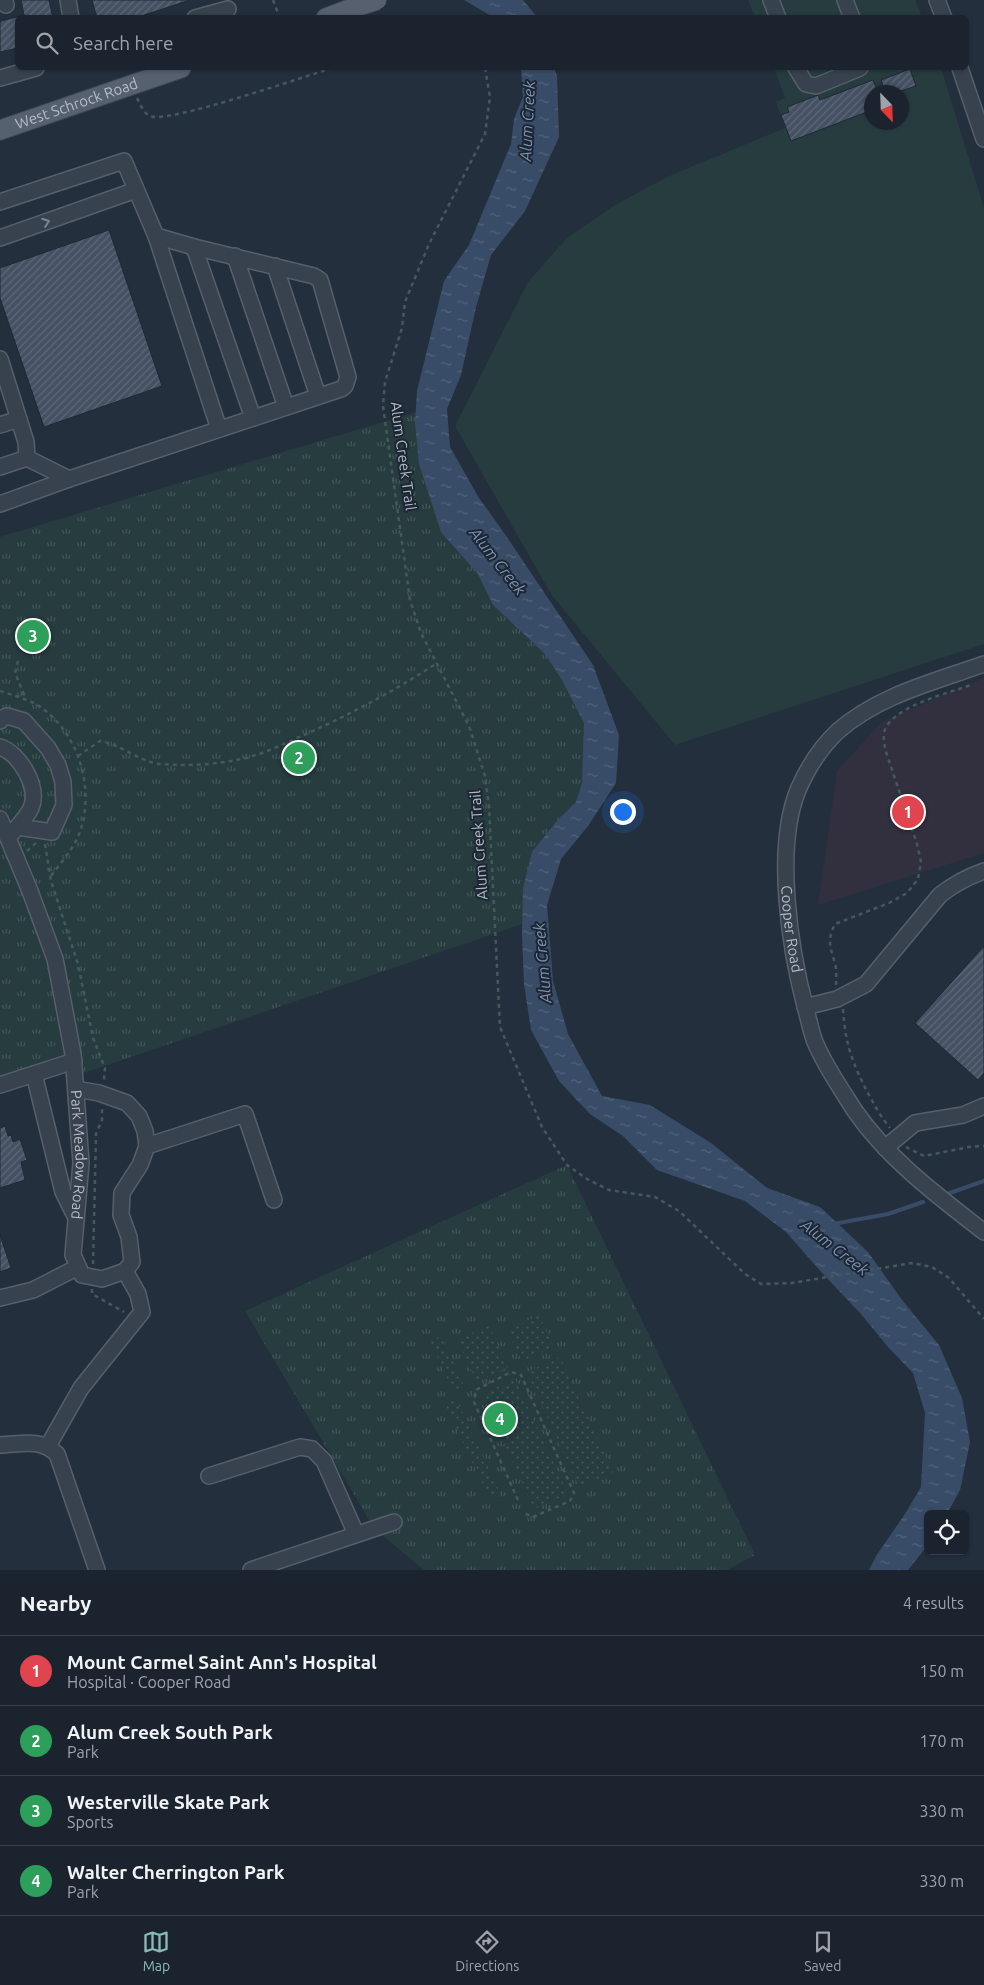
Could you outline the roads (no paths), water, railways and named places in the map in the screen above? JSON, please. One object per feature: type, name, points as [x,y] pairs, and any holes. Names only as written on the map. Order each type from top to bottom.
[{"type":"main road","points":[[334,15],[377,0]]},
{"type":"main road","name":"West Schrock Road","points":[[0,130],[175,70]]},
{"type":"street","points":[[68,0],[70,15]]},
{"type":"street","points":[[771,0],[777,15]]},
{"type":"street","points":[[845,0],[851,15]]},
{"type":"street","points":[[937,0],[943,15]]},
{"type":"street","points":[[207,15],[228,9]]},
{"type":"street","points":[[0,78],[29,70]]},
{"type":"street","points":[[797,70],[806,84],[816,86],[855,70]]},
{"type":"street","points":[[961,70],[984,139]]},
{"type":"street","points":[[0,202],[124,161],[156,236],[219,429]]},
{"type":"street","points":[[0,238],[136,190]]},
{"type":"street","points":[[0,504],[69,479],[341,389],[345,386],[348,377],[323,286],[314,276],[156,236]]},
{"type":"street","points":[[194,247],[253,418]]},
{"type":"street","points":[[235,256],[286,407]]},
{"type":"street","points":[[275,266],[318,396]]},
{"type":"street","points":[[0,359],[4,384],[19,419],[26,442],[27,458]]},
{"type":"street","points":[[0,425],[19,419]]},
{"type":"street","points":[[0,467],[27,458],[69,479]]},
{"type":"street","name":"Cooper Road","points":[[984,664],[896,695],[864,710],[837,732],[813,761],[798,791],[789,826],[786,861],[791,938],[796,970],[815,1042],[830,1072],[856,1112],[886,1148],[929,1189],[984,1232]]},
{"type":"street","points":[[0,721],[7,716],[24,721],[48,748],[58,765],[63,782],[64,805],[52,832],[39,830],[13,833]]},
{"type":"street","points":[[0,747],[19,758],[32,789],[32,807],[13,833]]},
{"type":"street","name":"Park Meadow Road","points":[[0,819],[13,833],[17,859],[55,959],[74,1061],[81,1163],[76,1217],[76,1262]]},
{"type":"street","points":[[806,1007],[839,998],[866,984],[940,895],[972,875],[984,871]]},
{"type":"street","points":[[0,1085],[74,1061]]},
{"type":"street","points":[[34,1074],[63,1192],[76,1217]]},
{"type":"street","points":[[0,1298],[34,1290],[76,1262],[82,1275],[102,1278],[124,1271],[132,1262],[129,1237],[121,1215],[122,1193],[140,1165],[148,1146],[145,1131],[139,1116],[127,1103],[99,1093],[76,1089]]},
{"type":"street","points":[[886,1148],[915,1123],[963,1115],[984,1106]]},
{"type":"street","points":[[148,1146],[244,1114],[274,1200]]},
{"type":"street","points":[[48,1446],[81,1388],[142,1312],[138,1294],[124,1271]]},
{"type":"street","points":[[0,1444],[34,1443],[48,1446],[57,1454],[97,1570]]},
{"type":"street","points":[[209,1476],[300,1447],[312,1449],[324,1461],[356,1534]]},
{"type":"street","points":[[251,1570],[394,1522]]},
{"type":"water","points":[[464,0],[523,0],[535,15],[490,15]]},
{"type":"water","name":"Alum Creek","points":[[521,70],[555,70],[557,76],[559,137],[525,211],[491,255],[476,307],[461,375],[447,409],[450,447],[479,498],[593,665],[619,735],[616,783],[588,826],[561,859],[547,905],[553,981],[568,1034],[602,1096],[650,1105],[711,1143],[767,1188],[820,1207],[868,1252],[902,1300],[939,1345],[962,1398],[970,1442],[960,1490],[949,1510],[924,1510],[924,1550],[908,1570],[869,1570],[876,1556],[921,1487],[925,1413],[913,1373],[786,1232],[745,1201],[657,1170],[623,1136],[590,1114],[559,1081],[531,1030],[524,984],[523,888],[532,852],[557,821],[576,802],[582,783],[584,723],[562,680],[545,654],[493,605],[478,574],[441,532],[419,464],[415,423],[417,391],[444,281],[469,245],[511,144],[514,119],[523,97]]},
{"type":"waterway","points":[[947,1194],[984,1181]]},
{"type":"waterway","name":"Alum Creek","points":[[833,1224],[888,1214],[923,1202]]},
{"type":"place","name":"Westerville Skate Park","points":[[33,636]]},
{"type":"place","name":"Alum Creek South Park","points":[[299,758]]},
{"type":"place","name":"Mount Carmel Saint Ann's Hospital","points":[[908,812]]},
{"type":"place","name":"Walter Cherrington Park","points":[[500,1419]]}]
